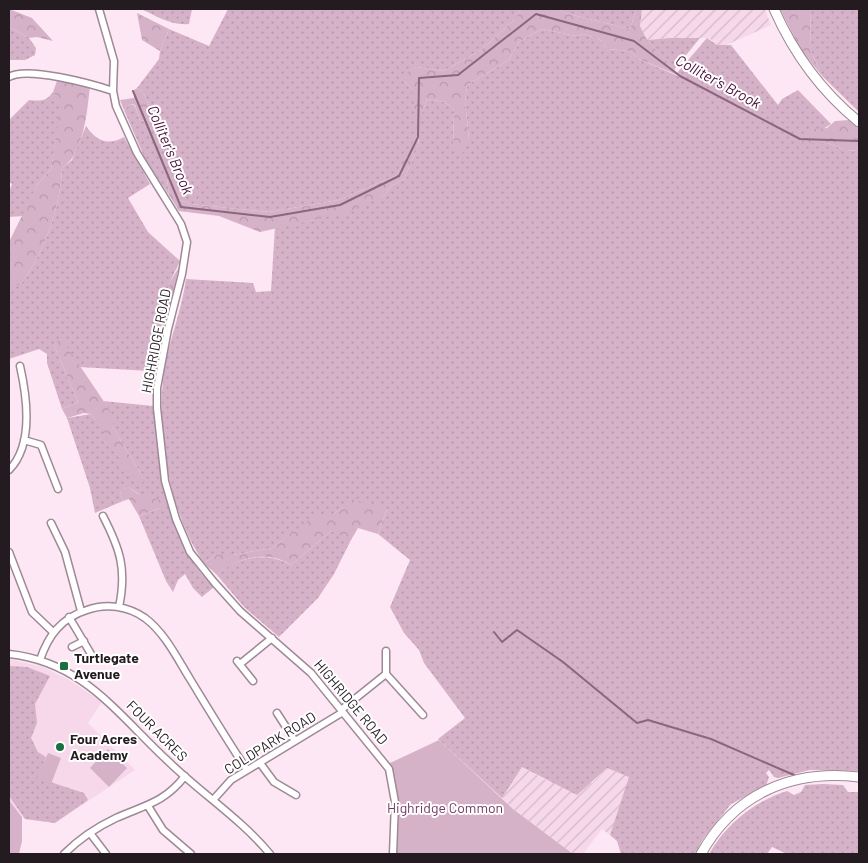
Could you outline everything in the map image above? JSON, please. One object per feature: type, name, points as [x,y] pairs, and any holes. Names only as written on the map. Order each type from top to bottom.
[{"type":"highway","points":[[774,9],[798,55],[825,88],[859,122]]},
{"type":"highway","points":[[701,854],[723,823],[742,805],[762,792],[803,778],[835,775],[859,777]]},
{"type":"street","name":"HIGHRIDGE ROAD","points":[[99,9],[114,61],[113,91],[116,106],[137,153],[181,224],[187,242],[182,274],[168,329],[157,388],[156,408],[165,482],[176,519],[190,552],[198,563],[240,611],[312,674],[380,758],[392,777],[396,809],[393,854]]},
{"type":"street","points":[[9,77],[22,73],[64,78],[113,91]]},
{"type":"street","points":[[9,470],[19,456],[24,440],[26,409],[20,366]]},
{"type":"street","points":[[24,440],[41,445],[58,489]]},
{"type":"street","points":[[103,516],[116,540],[122,558],[123,578],[119,607]]},
{"type":"street","points":[[51,524],[62,536],[81,612]]},
{"type":"street","points":[[9,552],[32,612],[53,632]]},
{"type":"street","points":[[40,660],[53,632],[69,617],[99,606],[119,607],[143,616],[158,630],[247,770]]},
{"type":"street","points":[[69,617],[91,654]]},
{"type":"street","points":[[253,681],[239,663],[272,638]]},
{"type":"street","points":[[72,648],[84,641]]},
{"type":"street","points":[[386,651],[386,674],[423,715]]},
{"type":"street","name":"FOUR ACRES","points":[[9,654],[40,660],[74,676],[99,692],[185,776],[248,829],[270,854]]},
{"type":"street","name":"COLDPARK ROAD","points":[[213,800],[231,780],[342,711],[386,674]]},
{"type":"street","points":[[277,713],[296,741]]},
{"type":"street","points":[[260,763],[274,782],[296,795]]},
{"type":"street","points":[[64,854],[90,833],[116,818],[148,806],[169,795],[185,776]]},
{"type":"street","points":[[148,806],[163,830],[191,854]]},
{"type":"street","points":[[90,833],[106,854]]},
{"type":"shaded area","points":[[642,9],[765,9],[771,25],[724,46],[717,45],[709,38],[647,40],[640,26]]},
{"type":"shaded area","name":"Four Acres Academy","points":[[9,659],[43,667],[69,680],[102,702],[88,723],[135,770],[55,823],[25,819],[9,800]]},
{"type":"shaded area","points":[[522,767],[546,780],[592,783],[607,768],[630,777],[610,835],[602,829],[583,854],[573,854],[513,809],[502,798]]},
{"type":"green space","points":[[9,9],[32,18],[53,41],[37,37],[29,38],[9,27]]},
{"type":"green space","points":[[141,9],[192,9],[189,24],[182,24],[164,20]]},
{"type":"green space","points":[[228,9],[521,9],[514,20],[481,50],[444,71],[416,67],[408,73],[404,81],[412,89],[422,113],[427,99],[445,102],[454,110],[453,148],[469,139],[465,102],[467,85],[509,60],[519,42],[542,29],[576,36],[583,34],[599,39],[608,49],[629,51],[639,59],[678,76],[677,73],[707,38],[717,45],[731,45],[778,105],[782,99],[798,90],[831,124],[800,143],[827,143],[846,150],[859,151],[859,771],[810,770],[778,778],[774,777],[769,770],[766,773],[769,777],[766,786],[731,804],[703,839],[695,854],[621,854],[617,841],[610,835],[629,777],[607,768],[577,795],[522,767],[502,798],[438,739],[465,718],[424,663],[419,650],[404,633],[390,607],[410,560],[378,534],[387,509],[343,508],[333,514],[317,515],[272,548],[233,555],[216,555],[204,563],[192,543],[174,496],[164,446],[162,420],[164,372],[186,279],[253,283],[256,292],[271,291],[275,227],[314,220],[384,196],[391,186],[404,179],[419,145],[418,134],[397,175],[339,200],[269,212],[191,204],[179,200],[180,177],[167,179],[169,195],[146,161],[124,110],[130,104],[135,106],[140,120],[148,121],[153,114],[143,92],[137,88],[159,59],[160,51],[169,29],[209,46]]},
{"type":"green space","points":[[521,9],[559,9],[565,13],[630,29],[636,9],[642,9],[640,26],[647,40],[680,76],[639,59],[629,51],[608,49],[599,39],[583,34],[576,36],[542,29],[519,42],[509,60],[467,85],[465,102],[469,139],[460,158],[453,148],[454,110],[445,102],[427,99],[422,113],[416,119],[412,89],[404,81],[403,75],[416,67],[444,71],[481,50],[514,20]]},
{"type":"green space","points":[[559,9],[636,9],[630,29],[565,13]]},
{"type":"green space","points":[[780,9],[811,9],[810,49],[822,76],[801,50]]},
{"type":"green space","points":[[811,9],[859,9],[859,112],[822,76],[810,49]]},
{"type":"green space","points":[[137,13],[169,29],[160,51],[142,40]]},
{"type":"green space","points":[[9,27],[29,38],[36,48],[35,55],[25,60],[9,60]]},
{"type":"green space","points":[[700,38],[674,70],[647,40]]},
{"type":"green space","points":[[57,81],[90,86],[84,129],[73,157],[62,170],[61,185],[54,216],[43,245],[29,273],[20,285],[9,285],[9,242],[37,185],[51,169],[61,104],[53,92]]},
{"type":"green space","points":[[137,88],[143,92],[153,114],[148,121],[140,120],[135,105],[130,104],[124,110],[120,100],[134,98],[134,90]]},
{"type":"green space","points":[[53,92],[62,104],[51,169],[37,185],[23,216],[9,217],[9,192],[12,184],[9,182],[9,120],[29,100],[36,101],[48,98]]},
{"type":"green space","points":[[850,120],[859,127],[859,151],[846,150],[827,143],[800,143],[800,139],[815,129],[827,128],[835,121]]},
{"type":"green space","points":[[86,126],[94,135],[103,140],[113,141],[124,137],[150,184],[128,198],[148,232],[180,261],[170,282],[150,371],[79,367],[61,339],[54,345],[78,402],[62,409],[47,363],[47,354],[39,349],[9,359],[9,285],[20,285],[29,273],[43,245],[54,216],[61,185],[62,170],[72,160]]},
{"type":"green space","points":[[417,133],[419,145],[404,179],[391,186],[384,196],[345,213],[260,232],[219,216],[179,211],[169,195],[167,179],[180,177],[179,200],[191,204],[269,212],[339,200],[397,175]]},
{"type":"green space","points":[[179,267],[155,371],[150,371],[170,282]]},
{"type":"green space","points":[[61,338],[107,406],[114,421],[112,426],[144,479],[142,483],[126,470],[91,414],[84,413],[67,418],[62,409],[78,402],[54,345]]},
{"type":"green space","points":[[103,401],[153,406],[162,479],[175,526],[185,548],[198,569],[214,587],[202,597],[193,588],[185,574],[178,580],[173,592],[166,581],[139,516],[160,508],[128,487],[120,492],[123,501],[95,513],[90,488],[67,418],[91,414],[144,479],[112,426],[107,406]]},
{"type":"green space","points":[[128,487],[138,494],[167,502],[160,508],[139,516],[129,499],[123,501],[120,492]]},
{"type":"green space","points":[[348,498],[387,509],[378,534],[358,528],[351,540],[331,531],[291,565],[282,560],[272,558],[253,558],[234,564],[217,575],[204,563],[216,555],[233,555],[272,548],[317,514],[333,514],[343,508]]},
{"type":"green space","points":[[331,531],[352,538],[334,574],[318,598],[279,637],[244,607],[217,575],[234,564],[252,558],[272,558],[291,565]]},
{"type":"green space","points":[[9,666],[27,667],[50,676],[35,704],[37,723],[31,738],[38,752],[46,757],[38,778],[84,793],[88,800],[55,823],[25,819],[9,796]]},
{"type":"green space","name":"Highridge Common","points":[[439,740],[513,809],[573,854],[396,854],[398,797],[393,775],[388,764]]},
{"type":"green space","points":[[108,749],[127,768],[109,787],[90,768]]},
{"type":"green space","points":[[48,753],[61,758],[51,784],[37,778]]},
{"type":"green space","points":[[805,785],[843,785],[848,792],[859,792],[859,854],[787,854],[772,847],[767,854],[709,854],[732,824],[763,801],[787,791],[794,795],[801,792]]},
{"type":"green space","points":[[9,800],[22,817],[22,841],[19,854],[9,854]]},
{"type":"waterway","name":"Colliter's Brook","points":[[133,91],[181,207],[270,217],[340,205],[399,176],[418,137],[419,78],[458,75],[536,14],[634,41],[680,76],[800,139],[859,141]]},
{"type":"waterway","points":[[494,632],[502,642],[517,630],[563,662],[637,723],[648,720],[711,739],[794,775]]},
{"type":"place","name":"Turtlegate Avenue","points":[[64,666]]},
{"type":"place","name":"Four Acres Academy","points":[[60,747]]}]
